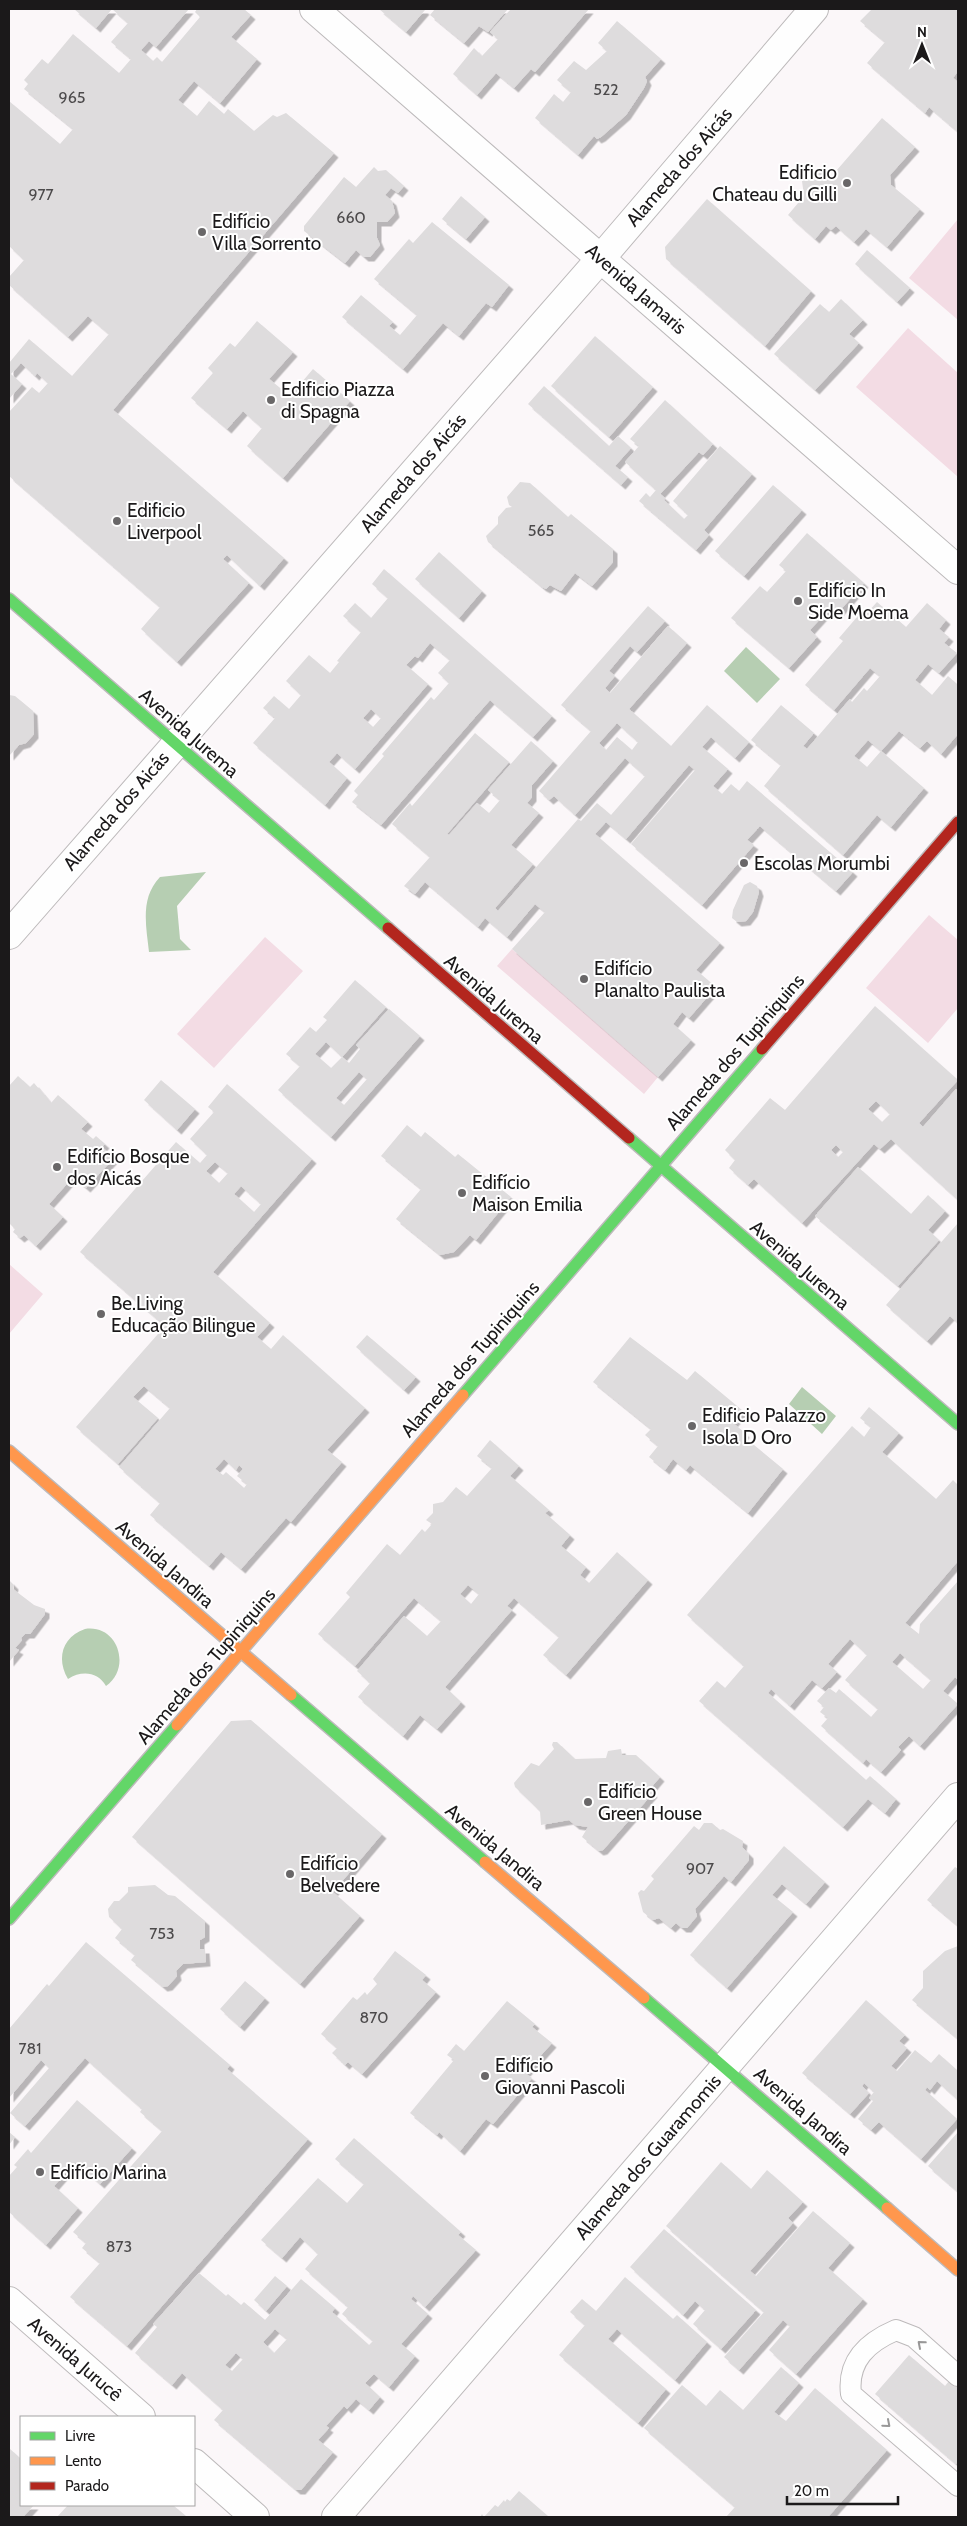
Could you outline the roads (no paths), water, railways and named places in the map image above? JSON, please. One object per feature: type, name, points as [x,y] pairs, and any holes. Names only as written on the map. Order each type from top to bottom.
[{"type":"street","name":"Avenida Jamaris","points":[[314,9],[958,570]]},
{"type":"street","name":"Alameda dos Aicás","points":[[9,934],[601,258],[814,9]]},
{"type":"street","name":"Avenida Jurema","points":[[9,599],[958,1424]]},
{"type":"street","name":"Alameda dos Tupiniquins","points":[[9,1919],[958,822]]},
{"type":"street","name":"Avenida Jandira","points":[[9,1451],[240,1653],[726,2067],[958,2270]]},
{"type":"street","name":"Alameda dos Guaramomis","points":[[336,2517],[958,1797]]},
{"type":"street","name":"Avenida Jurucê","points":[[9,2301],[140,2416]]},
{"type":"street","points":[[195,2464],[255,2517]]},
{"type":"lane","points":[[958,2376],[914,2337],[896,2330],[876,2338],[852,2367],[849,2380],[851,2394],[958,2486]]},
{"type":"place","name":"Edificio Chateau du Gilli","points":[[847,183]]},
{"type":"place","name":"Edifício Villa Sorrento","points":[[202,232]]},
{"type":"place","name":"Edificio Piazza di Spagna","points":[[271,400]]},
{"type":"place","name":"Edificio Liverpool","points":[[117,521]]},
{"type":"place","name":"Edifício In Side Moema","points":[[798,601]]},
{"type":"place","name":"Escolas Morumbi","points":[[744,863]]},
{"type":"place","name":"Edifício Planalto Paulista","points":[[584,979]]},
{"type":"place","name":"Edifício Bosque dos Aicás","points":[[57,1167]]},
{"type":"place","name":"Edifício Maison Emilia","points":[[462,1193]]},
{"type":"place","name":"Be.Living Educação Bilingue","points":[[101,1314]]},
{"type":"place","name":"Edificio Palazzo Isola D Oro","points":[[692,1426]]},
{"type":"place","name":"Edifício Green House","points":[[588,1802]]},
{"type":"place","name":"Edifício Belvedere","points":[[290,1874]]},
{"type":"place","name":"Edifício Giovanni Pascoli","points":[[485,2076]]},
{"type":"place","name":"Edifício Marina","points":[[40,2172]]}]
